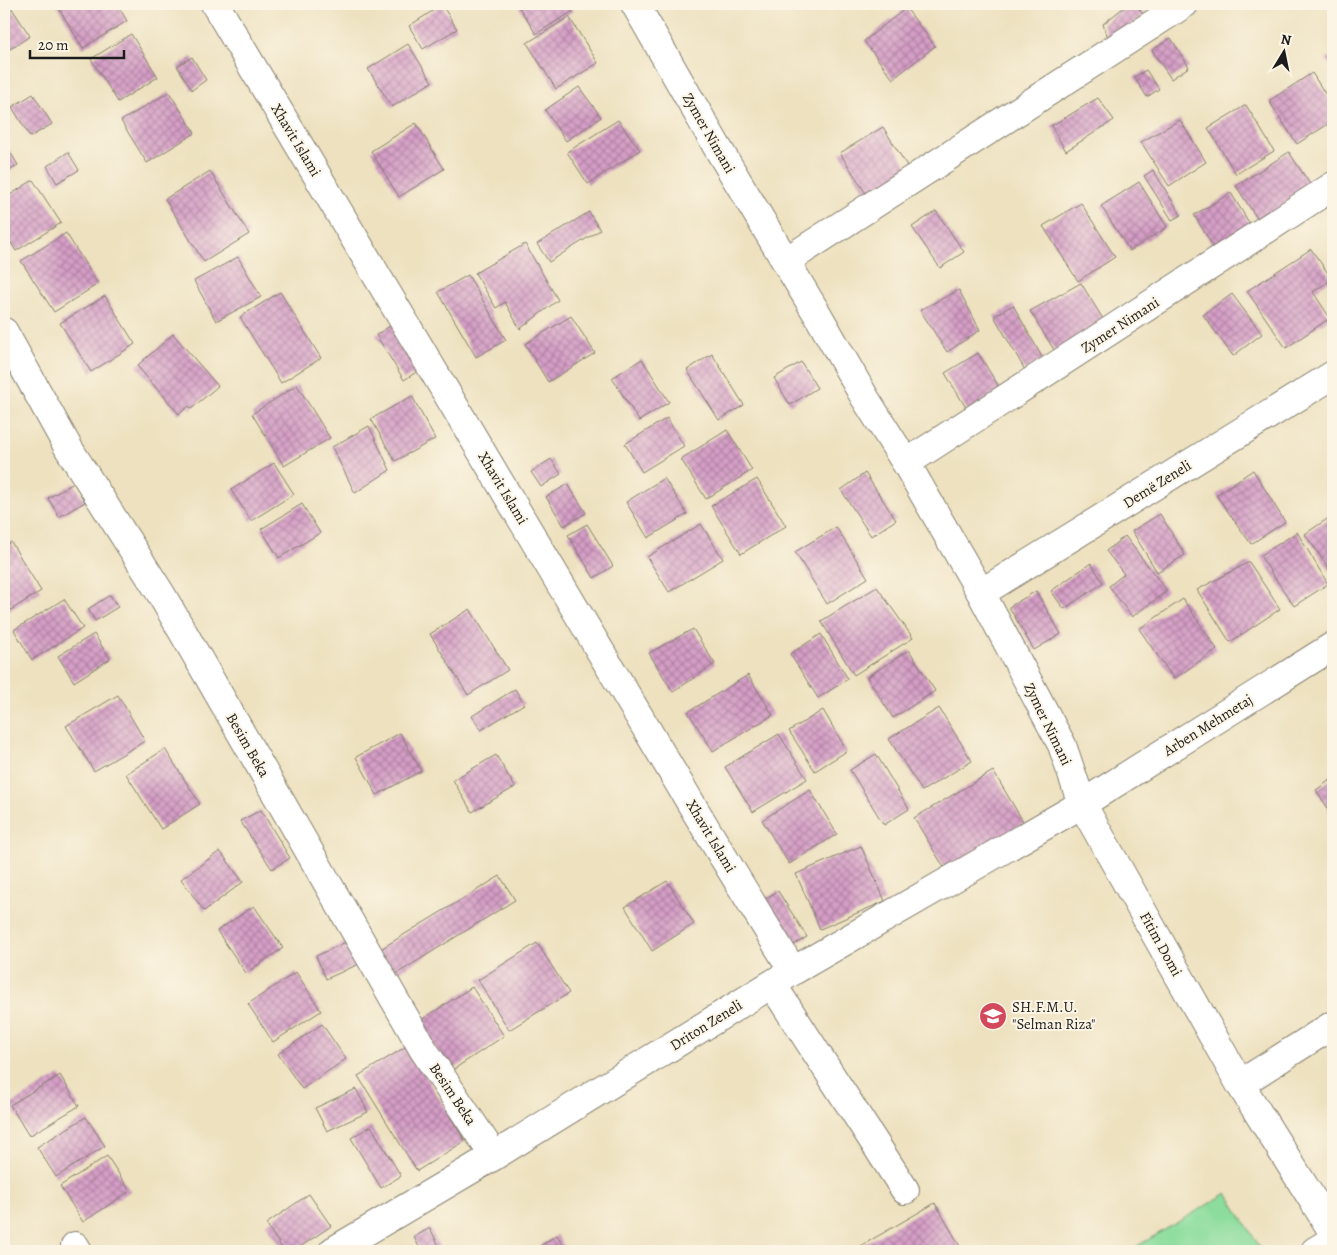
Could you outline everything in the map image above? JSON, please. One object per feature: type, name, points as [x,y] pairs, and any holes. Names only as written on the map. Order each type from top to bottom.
[{"type":"street","name":"Xhavit Islami","points":[[215,4],[708,832],[783,978],[904,1190]]},
{"type":"street","name":"Zymer Nimani","points":[[635,4],[716,145],[981,593],[1062,745],[1082,804]]},
{"type":"street","points":[[786,261],[1184,4]]},
{"type":"street","name":"Zymer Nimani","points":[[906,464],[1333,186]]},
{"type":"street","name":"Besim Beka","points":[[4,332],[69,450],[166,603],[423,1049],[494,1156]]},
{"type":"street","name":"Demë Zeneli","points":[[981,593],[1333,375]]},
{"type":"street","name":"Arben Mehmetaj","points":[[1082,804],[1333,646]]},
{"type":"street","name":"Driton Zeneli","points":[[333,1251],[494,1156],[783,978],[1082,804]]},
{"type":"street","name":"Fitim Domi","points":[[1082,804],[1240,1084],[1333,1232]]},
{"type":"street","points":[[1240,1084],[1333,1025]]},
{"type":"street","points":[[1315,1251],[1333,1240]]},
{"type":"green space","points":[[1227,1193],[1262,1251],[1129,1251]]},
{"type":"building","points":[[4,4],[9,4],[30,36],[7,51],[4,45]]},
{"type":"building","points":[[56,4],[117,4],[127,21],[83,48]]},
{"type":"building","points":[[517,4],[568,4],[573,11],[536,34]]},
{"type":"building","points":[[1128,4],[1135,4],[1144,15],[1110,43],[1103,24]]},
{"type":"building","points":[[442,5],[457,29],[423,49],[409,26]]},
{"type":"building","points":[[906,8],[935,46],[893,79],[864,41]]},
{"type":"building","points":[[569,17],[598,63],[556,89],[527,43]]},
{"type":"building","points":[[131,34],[158,77],[118,102],[91,59]]},
{"type":"building","points":[[1171,38],[1189,67],[1171,79],[1152,50]]},
{"type":"building","points":[[408,44],[432,82],[392,107],[368,69]]},
{"type":"building","points":[[1333,55],[1333,70],[1326,59]]},
{"type":"building","points":[[192,57],[206,80],[192,90],[177,66]]},
{"type":"building","points":[[1146,70],[1159,89],[1147,97],[1134,77]]},
{"type":"building","points":[[1312,73],[1333,106],[1333,121],[1297,144],[1269,101]]},
{"type":"building","points":[[579,87],[601,117],[566,141],[545,110]]},
{"type":"building","points":[[169,92],[195,133],[147,163],[121,121]]},
{"type":"building","points":[[33,94],[52,124],[30,137],[12,107]]},
{"type":"building","points":[[1098,98],[1114,120],[1066,151],[1051,126]]},
{"type":"building","points":[[1246,105],[1274,151],[1236,174],[1208,128]]},
{"type":"building","points":[[618,120],[640,150],[588,184],[567,152]]},
{"type":"building","points":[[1180,120],[1206,162],[1169,186],[1141,142]]},
{"type":"building","points":[[416,123],[444,169],[399,197],[371,151]]},
{"type":"building","points":[[883,127],[909,169],[867,195],[840,153]]},
{"type":"building","points":[[4,142],[18,165],[4,175]]},
{"type":"building","points":[[68,152],[79,170],[57,183],[47,166]]},
{"type":"building","points":[[1289,152],[1313,189],[1260,223],[1236,186]]},
{"type":"building","points":[[1153,170],[1181,215],[1172,220],[1144,176]]},
{"type":"building","points":[[210,171],[249,234],[204,262],[165,199]]},
{"type":"building","points":[[33,180],[61,223],[16,251],[4,231],[4,199]]},
{"type":"building","points":[[1139,182],[1167,227],[1130,251],[1101,206]]},
{"type":"building","points":[[1231,193],[1253,229],[1216,251],[1194,215]]},
{"type":"building","points":[[1081,203],[1115,257],[1078,281],[1043,226]]},
{"type":"building","points":[[936,211],[964,252],[940,268],[912,227]]},
{"type":"building","points":[[589,212],[600,230],[549,262],[537,244]]},
{"type":"building","points":[[66,233],[98,284],[54,312],[21,261]]},
{"type":"building","points":[[525,244],[558,300],[520,329],[505,302],[496,308],[475,273]]},
{"type":"building","points":[[1311,249],[1332,279],[1313,292],[1330,318],[1286,348],[1247,291]]},
{"type":"building","points":[[238,257],[261,297],[216,321],[194,281]]},
{"type":"building","points":[[468,275],[506,340],[476,357],[438,292]]},
{"type":"building","points":[[1081,283],[1106,324],[1056,353],[1030,311]]},
{"type":"building","points":[[959,290],[980,330],[947,352],[920,310]]},
{"type":"building","points":[[280,292],[321,358],[281,383],[240,317]]},
{"type":"building","points":[[1232,294],[1262,334],[1233,356],[1203,315]]},
{"type":"building","points":[[105,296],[135,344],[91,372],[60,323]]},
{"type":"building","points":[[1013,305],[1043,359],[1025,370],[994,316]]},
{"type":"building","points":[[571,316],[595,353],[548,382],[525,344]]},
{"type":"building","points":[[393,324],[421,369],[404,380],[376,335]]},
{"type":"building","points":[[173,334],[218,386],[191,409],[189,406],[179,414],[137,366]]},
{"type":"building","points":[[978,353],[1001,390],[968,411],[945,373]]},
{"type":"building","points":[[712,354],[744,405],[719,420],[687,370]]},
{"type":"building","points":[[642,359],[669,402],[639,421],[612,378]]},
{"type":"building","points":[[801,362],[817,388],[790,405],[774,378]]},
{"type":"building","points":[[297,385],[330,438],[284,466],[252,414]]},
{"type":"building","points":[[412,396],[435,439],[395,461],[371,419]]},
{"type":"building","points":[[667,418],[684,446],[642,472],[625,444]]},
{"type":"building","points":[[369,426],[390,470],[355,493],[332,447]]},
{"type":"building","points":[[727,430],[752,470],[706,499],[681,459]]},
{"type":"building","points":[[551,459],[561,474],[541,487],[531,472]]},
{"type":"building","points":[[274,463],[294,494],[251,521],[231,490]]},
{"type":"building","points":[[1253,470],[1285,522],[1251,544],[1216,495]]},
{"type":"building","points":[[865,473],[896,520],[871,536],[841,490]]},
{"type":"building","points":[[664,478],[687,514],[648,538],[626,502]]},
{"type":"building","points":[[757,479],[786,526],[741,554],[711,506]]},
{"type":"building","points":[[74,483],[85,502],[59,517],[48,498]]},
{"type":"building","points":[[568,484],[586,513],[564,526],[546,497]]},
{"type":"building","points":[[302,504],[320,533],[279,558],[261,529]]},
{"type":"building","points":[[1160,514],[1185,555],[1157,572],[1132,531]]},
{"type":"building","points":[[1333,515],[1333,575],[1305,534]]},
{"type":"building","points":[[587,524],[613,566],[594,578],[568,535]]},
{"type":"building","points":[[701,524],[723,559],[669,592],[647,557]]},
{"type":"building","points":[[836,527],[868,578],[827,604],[795,552]]},
{"type":"building","points":[[1297,532],[1328,584],[1294,606],[1260,556]]},
{"type":"building","points":[[1125,536],[1167,591],[1132,617],[1109,586],[1124,574],[1106,551]]},
{"type":"building","points":[[11,542],[41,591],[6,613],[4,610],[4,546]]},
{"type":"building","points":[[1249,562],[1280,609],[1230,642],[1197,590]]},
{"type":"building","points":[[1091,563],[1103,583],[1064,609],[1051,591]]},
{"type":"building","points":[[877,587],[913,638],[854,675],[821,621]]},
{"type":"building","points":[[1036,591],[1061,634],[1034,650],[1009,607]]},
{"type":"building","points":[[110,595],[118,607],[95,621],[88,609]]},
{"type":"building","points":[[64,599],[83,628],[32,660],[14,630]]},
{"type":"building","points":[[1183,599],[1217,649],[1174,679],[1139,629]]},
{"type":"building","points":[[470,609],[508,670],[468,695],[430,634]]},
{"type":"building","points":[[693,629],[715,664],[673,692],[649,653]]},
{"type":"building","points":[[94,634],[110,659],[74,682],[58,656]]},
{"type":"building","points":[[821,634],[848,679],[818,698],[790,654]]},
{"type":"building","points":[[909,650],[935,691],[893,718],[867,677]]},
{"type":"building","points":[[748,675],[773,715],[713,751],[688,712]]},
{"type":"building","points":[[515,689],[524,704],[481,730],[472,716]]},
{"type":"building","points":[[118,695],[145,741],[94,771],[66,726]]},
{"type":"building","points":[[939,708],[972,761],[922,791],[889,739]]},
{"type":"building","points":[[823,710],[847,751],[815,771],[789,731]]},
{"type":"building","points":[[400,733],[421,771],[377,795],[356,757]]},
{"type":"building","points":[[779,734],[807,779],[753,812],[725,767]]},
{"type":"building","points":[[165,749],[200,804],[161,829],[126,774]]},
{"type":"building","points":[[876,754],[909,809],[884,825],[850,770]]},
{"type":"building","points":[[496,755],[515,787],[472,812],[453,780]]},
{"type":"building","points":[[993,771],[1024,823],[945,869],[914,818]]},
{"type":"building","points":[[1333,778],[1333,816],[1316,790]]},
{"type":"building","points":[[810,790],[837,834],[789,864],[762,820]]},
{"type":"building","points":[[261,810],[290,858],[272,869],[240,821]]},
{"type":"building","points":[[861,846],[885,901],[820,929],[796,874]]},
{"type":"building","points":[[220,851],[243,882],[204,911],[181,879]]},
{"type":"building","points":[[500,876],[515,900],[390,978],[374,953]]},
{"type":"building","points":[[667,881],[694,924],[652,951],[625,907]]},
{"type":"building","points":[[778,891],[807,937],[790,947],[761,901]]},
{"type":"building","points":[[254,906],[283,948],[246,973],[217,931]]},
{"type":"building","points":[[348,941],[359,964],[326,979],[316,956]]},
{"type":"building","points":[[537,943],[569,993],[509,1030],[478,980]]},
{"type":"building","points":[[296,972],[321,1011],[273,1042],[248,1004]]},
{"type":"building","points":[[472,987],[504,1036],[451,1071],[418,1022]]},
{"type":"building","points":[[322,1024],[346,1059],[302,1089],[278,1054]]},
{"type":"building","points":[[407,1046],[465,1141],[417,1171],[358,1076]]},
{"type":"building","points":[[60,1075],[79,1106],[29,1136],[10,1105]]},
{"type":"building","points":[[356,1089],[368,1112],[327,1131],[315,1108]]},
{"type":"building","points":[[86,1117],[105,1146],[56,1177],[37,1147]]},
{"type":"building","points":[[371,1126],[401,1176],[381,1188],[351,1138]]},
{"type":"building","points":[[107,1156],[130,1191],[83,1222],[60,1186]]},
{"type":"building","points":[[309,1194],[331,1226],[294,1251],[284,1251],[266,1224]]},
{"type":"building","points":[[935,1203],[961,1248],[956,1251],[852,1251]]},
{"type":"building","points":[[430,1228],[440,1248],[433,1251],[421,1251],[414,1237]]},
{"type":"building","points":[[557,1235],[567,1251],[532,1251]]},
{"type":"place","name":"SH.F.M.U. \"Selman Riza\"","points":[[993,1016]]}]
